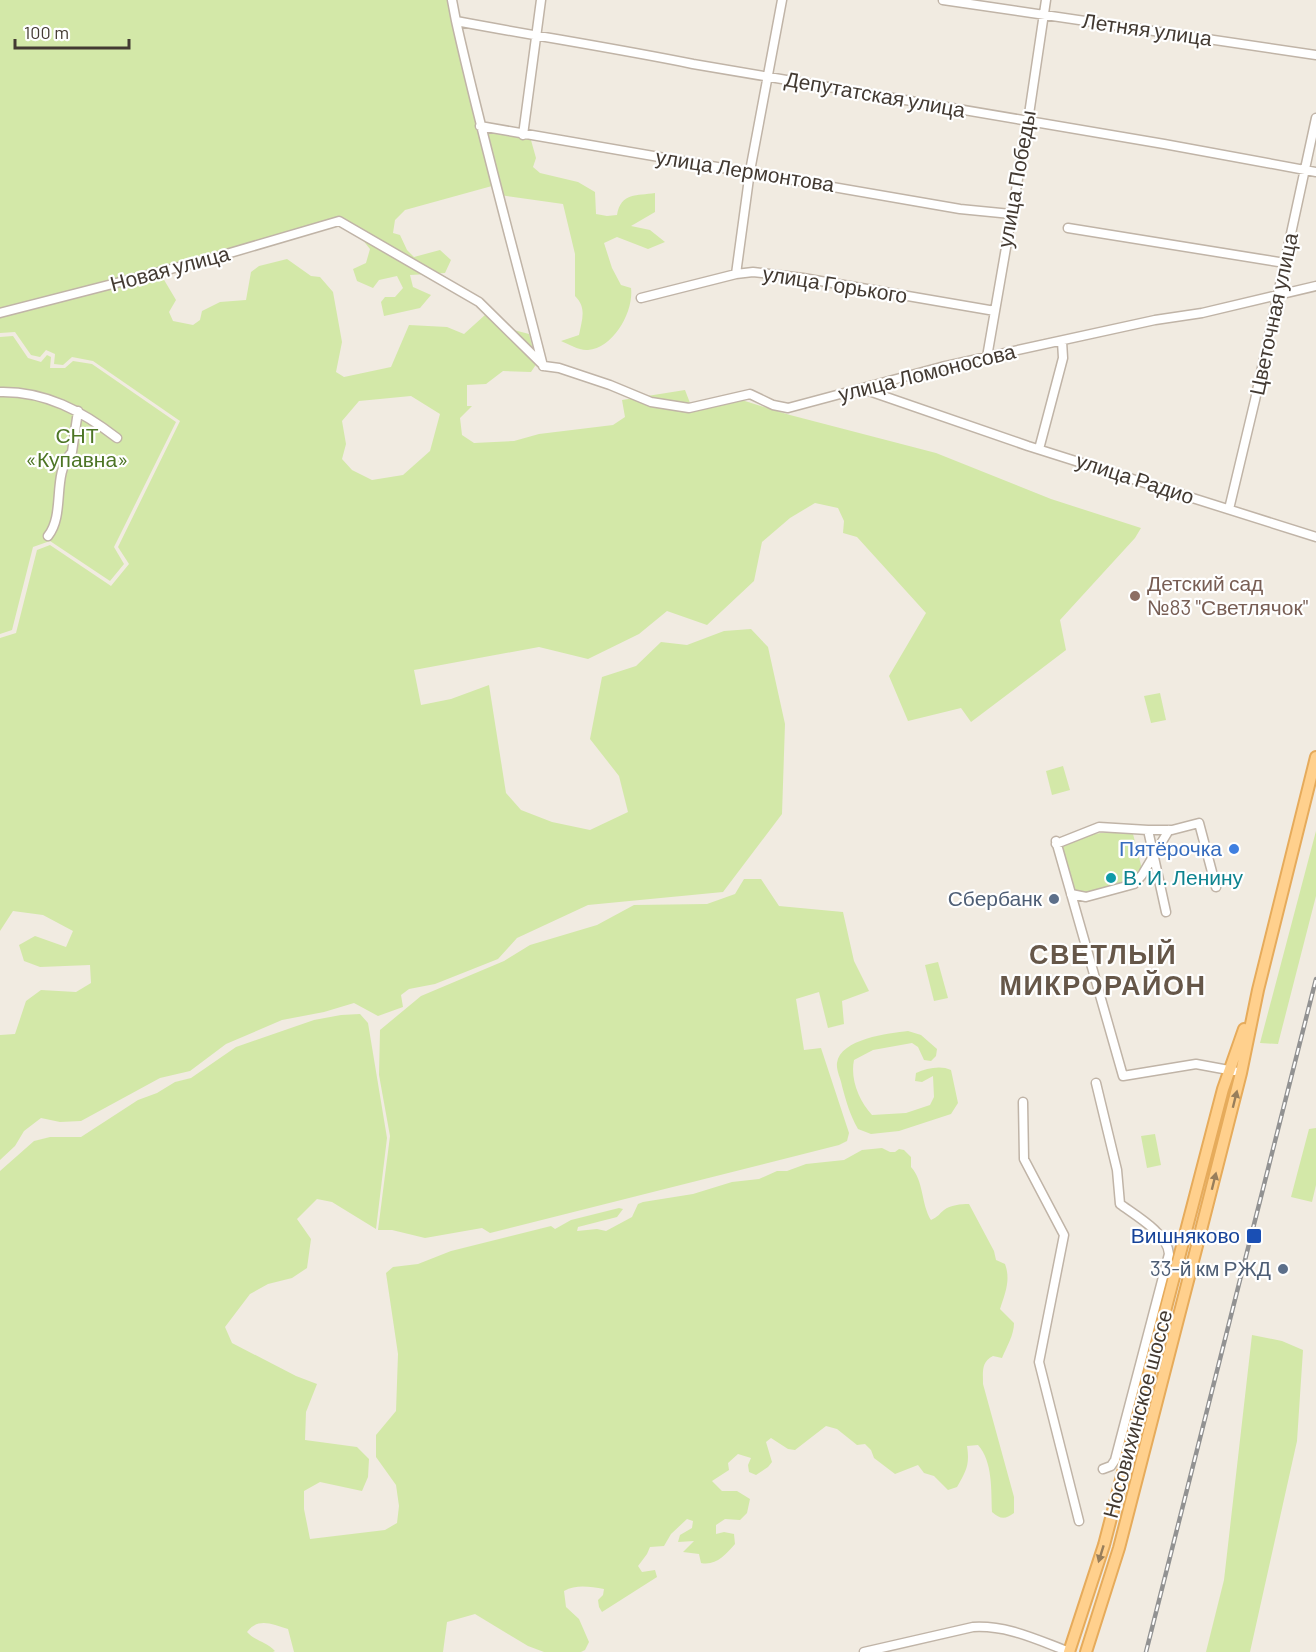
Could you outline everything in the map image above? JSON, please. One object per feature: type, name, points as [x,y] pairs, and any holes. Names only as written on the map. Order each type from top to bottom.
[{"type":"main road","name":"Носовихинское шоссе","points":[[1086,1652],[1119,1548],[1241,1073],[1258,990],[1316,757]]},
{"type":"main road","name":"Носовихинское шоссе","points":[[1069,1652],[1104,1545],[1223,1089],[1258,990]]},
{"type":"street","points":[[452,0],[480,126],[544,366]]},
{"type":"street","points":[[523,135],[541,0]]},
{"type":"street","points":[[736,274],[750,171],[782,0]]},
{"type":"street","name":"Летняя улица","points":[[943,0],[1316,55]]},
{"type":"street","name":"улица Победы","points":[[987,357],[1028,121],[1046,0]]},
{"type":"street","name":"Депутатская улица","points":[[456,21],[1316,172]]},
{"type":"street","name":"Цветочная улица","points":[[1229,509],[1316,118]]},
{"type":"street","name":"улица Лермонтова","points":[[480,126],[960,209],[1011,214]]},
{"type":"street","name":"Новая улица","points":[[0,313],[206,260],[339,221],[479,302],[544,366]]},
{"type":"street","points":[[1068,228],[1285,263]]},
{"type":"street","name":"улица Горького","points":[[641,298],[736,274],[753,272],[995,311]]},
{"type":"street","name":"улица Ломоносова","points":[[544,366],[559,368],[610,385],[651,402],[689,408],[750,394],[773,405],[788,408],[987,357],[1155,320],[1202,313],[1316,286]]},
{"type":"street","points":[[1039,449],[1063,358],[1062,341]]},
{"type":"street","name":"улица Радио","points":[[861,388],[1039,449],[1316,537]]},
{"type":"street","points":[[0,392],[46,398],[78,411],[117,438]]},
{"type":"street","points":[[48,536],[55,520],[59,483],[72,452],[78,411]]},
{"type":"street","points":[[1216,887],[1199,823],[1169,830],[1099,827],[1056,843],[1123,1076],[1196,1064],[1241,1073]]},
{"type":"street","points":[[1148,830],[1166,912]]},
{"type":"street","points":[[1071,894],[1086,897],[1134,884],[1169,830]]},
{"type":"street","points":[[1096,1083],[1117,1170],[1120,1204],[1145,1222],[1169,1246],[1169,1254],[1115,1461],[1111,1466],[1103,1469]]},
{"type":"street","points":[[1023,1102],[1024,1159],[1064,1234],[1039,1362],[1079,1521]]},
{"type":"street","points":[[864,1652],[984,1626],[1002,1628],[1069,1652]]},
{"type":"green space","points":[[0,0],[456,0],[482,121],[529,133],[536,158],[533,167],[540,173],[578,182],[595,192],[596,214],[617,215],[622,202],[631,196],[655,193],[655,212],[631,226],[650,230],[665,242],[648,249],[617,237],[604,243],[612,268],[621,285],[631,288],[631,297],[626,317],[614,336],[597,348],[588,350],[561,341],[579,335],[583,314],[579,300],[575,296],[575,254],[563,204],[500,195],[492,186],[405,210],[395,220],[393,233],[400,235],[407,250],[414,257],[440,250],[451,260],[445,273],[410,275],[413,287],[431,295],[420,308],[384,316],[381,302],[385,297],[395,297],[403,288],[397,276],[379,280],[373,288],[357,281],[353,269],[366,263],[370,249],[346,219],[336,219],[267,241],[0,308]]},
{"type":"green space","points":[[287,259],[311,276],[320,277],[333,292],[342,342],[336,372],[344,377],[391,367],[409,325],[447,327],[464,334],[485,315],[495,315],[510,329],[529,334],[537,363],[531,372],[503,371],[486,384],[467,385],[467,406],[472,406],[460,418],[462,435],[474,443],[514,441],[539,434],[613,425],[625,417],[622,400],[685,390],[690,403],[729,396],[790,415],[936,453],[1051,499],[1141,528],[1135,538],[1060,620],[1066,650],[971,722],[961,708],[908,721],[889,676],[926,613],[857,537],[843,533],[844,521],[838,508],[815,503],[790,518],[762,542],[754,581],[707,625],[667,611],[639,634],[588,659],[539,647],[414,670],[421,705],[451,699],[489,685],[506,793],[521,810],[552,822],[590,830],[628,812],[619,776],[590,739],[602,677],[636,666],[661,642],[687,645],[724,631],[751,629],[768,647],[785,724],[782,814],[723,892],[588,905],[517,938],[498,959],[435,984],[409,989],[401,995],[403,1007],[378,1016],[354,1003],[324,1012],[282,1020],[226,1044],[190,1071],[160,1078],[81,1121],[60,1122],[41,1118],[24,1131],[15,1146],[0,1160],[0,1035],[15,1034],[26,1001],[41,990],[76,992],[91,983],[90,965],[40,967],[24,961],[19,945],[35,936],[66,947],[73,931],[43,915],[13,911],[0,931],[0,638],[16,633],[37,550],[50,545],[111,586],[129,564],[118,547],[180,421],[93,361],[72,357],[63,365],[54,364],[55,354],[46,350],[40,357],[31,355],[15,332],[0,333],[0,314],[160,273],[176,300],[169,312],[173,321],[193,325],[200,320],[202,311],[220,302],[246,300],[251,272],[259,266]],"holes":[[[411,396],[440,414],[430,451],[403,475],[372,480],[352,470],[342,459],[346,444],[342,421],[359,401]]]},
{"type":"green space","name":"СНТ «Купавна»","points":[[13,336],[28,358],[41,362],[47,355],[51,357],[50,368],[65,368],[73,361],[92,364],[176,422],[114,547],[124,564],[110,581],[50,541],[33,547],[12,630],[0,634],[0,337]]},
{"type":"green space","points":[[1160,693],[1166,720],[1151,723],[1144,696]]},
{"type":"green space","points":[[1063,766],[1070,790],[1052,795],[1046,771]]},
{"type":"green space","points":[[1132,830],[1143,873],[1119,888],[1092,893],[1072,892],[1060,847],[1086,836]]},
{"type":"green space","points":[[1316,831],[1316,896],[1278,1044],[1260,1043]]},
{"type":"green space","points":[[744,879],[761,879],[779,906],[843,912],[854,961],[869,991],[842,1001],[844,1024],[828,1028],[819,992],[796,999],[804,1050],[821,1048],[849,1133],[847,1141],[839,1145],[490,1233],[482,1228],[425,1238],[392,1230],[378,1230],[390,1136],[379,1075],[380,1030],[421,996],[504,961],[530,945],[597,925],[634,905],[707,904],[735,894]]},
{"type":"green space","points":[[938,962],[948,998],[934,1001],[925,965]]},
{"type":"green space","points":[[360,1014],[368,1023],[387,1138],[376,1229],[332,1202],[317,1199],[297,1219],[311,1239],[307,1268],[292,1278],[268,1284],[250,1294],[225,1327],[232,1343],[296,1376],[317,1384],[306,1412],[305,1440],[357,1447],[369,1459],[368,1477],[362,1491],[320,1482],[304,1491],[304,1509],[310,1539],[385,1530],[397,1523],[399,1506],[396,1485],[376,1457],[376,1435],[396,1411],[398,1354],[386,1273],[393,1267],[418,1264],[451,1251],[551,1226],[555,1229],[571,1220],[619,1208],[623,1209],[617,1217],[578,1227],[577,1231],[597,1229],[606,1231],[632,1217],[638,1204],[643,1202],[693,1194],[732,1182],[759,1179],[777,1171],[787,1171],[806,1164],[844,1160],[862,1150],[882,1148],[890,1152],[904,1150],[911,1157],[911,1167],[918,1179],[931,1220],[949,1207],[969,1204],[994,1251],[996,1260],[1005,1264],[1007,1281],[1000,1309],[1014,1323],[1014,1327],[1002,1358],[993,1356],[986,1361],[983,1384],[1014,1497],[1014,1513],[1003,1518],[992,1512],[989,1468],[978,1445],[967,1446],[968,1463],[965,1472],[957,1487],[948,1490],[934,1476],[924,1473],[918,1465],[895,1474],[874,1458],[871,1450],[865,1444],[857,1445],[837,1429],[826,1426],[795,1450],[788,1449],[771,1438],[766,1442],[772,1462],[756,1475],[749,1472],[748,1465],[751,1458],[738,1454],[728,1463],[729,1470],[712,1481],[722,1491],[737,1491],[750,1499],[747,1513],[740,1520],[725,1519],[716,1525],[716,1534],[724,1532],[734,1534],[735,1544],[720,1559],[711,1563],[701,1563],[699,1554],[683,1552],[694,1541],[678,1542],[680,1535],[692,1528],[693,1521],[687,1519],[671,1534],[664,1546],[650,1547],[638,1566],[642,1572],[655,1570],[657,1577],[602,1612],[598,1600],[603,1595],[604,1589],[579,1587],[564,1591],[566,1607],[579,1619],[589,1642],[585,1650],[581,1652],[544,1652],[528,1646],[475,1614],[447,1622],[443,1652],[294,1652],[288,1629],[261,1623],[251,1627],[247,1632],[272,1648],[275,1651],[273,1652],[0,1652],[0,1171],[34,1141],[50,1137],[81,1137],[138,1100],[157,1093],[175,1082],[191,1078],[236,1047],[314,1020]]},
{"type":"green space","points":[[908,1031],[921,1035],[937,1049],[936,1056],[931,1061],[924,1060],[918,1047],[912,1043],[873,1050],[854,1060],[853,1075],[867,1109],[872,1115],[906,1113],[930,1105],[934,1097],[933,1076],[922,1082],[915,1081],[916,1073],[934,1068],[951,1070],[958,1103],[951,1114],[899,1131],[871,1134],[858,1129],[848,1108],[838,1072],[837,1063],[840,1055],[847,1048],[866,1039]]},
{"type":"green space","points":[[1316,1128],[1316,1185],[1312,1202],[1291,1197],[1309,1129]]},
{"type":"green space","points":[[1155,1134],[1161,1165],[1147,1168],[1141,1136]]},
{"type":"green space","points":[[1252,1335],[1282,1341],[1303,1350],[1297,1441],[1250,1652],[1206,1652],[1224,1580]]},
{"type":"railway","points":[[1146,1652],[1316,979]]},
{"type":"place","name":"Детский сад №83 \"Светлячок\"","points":[[1135,596]]},
{"type":"place","name":"Пятёрочка","points":[[1234,849]]},
{"type":"place","name":"В. И. Ленину","points":[[1111,878]]},
{"type":"place","name":"Сбербанк","points":[[1054,899]]},
{"type":"place","name":"Вишняково","points":[[1254,1236]]},
{"type":"place","name":"33-й км РЖД","points":[[1283,1269]]},
{"type":"district","name":"СВЕТЛЫЙ МИКРОРАЙОН","points":[[1103,970]]}]
